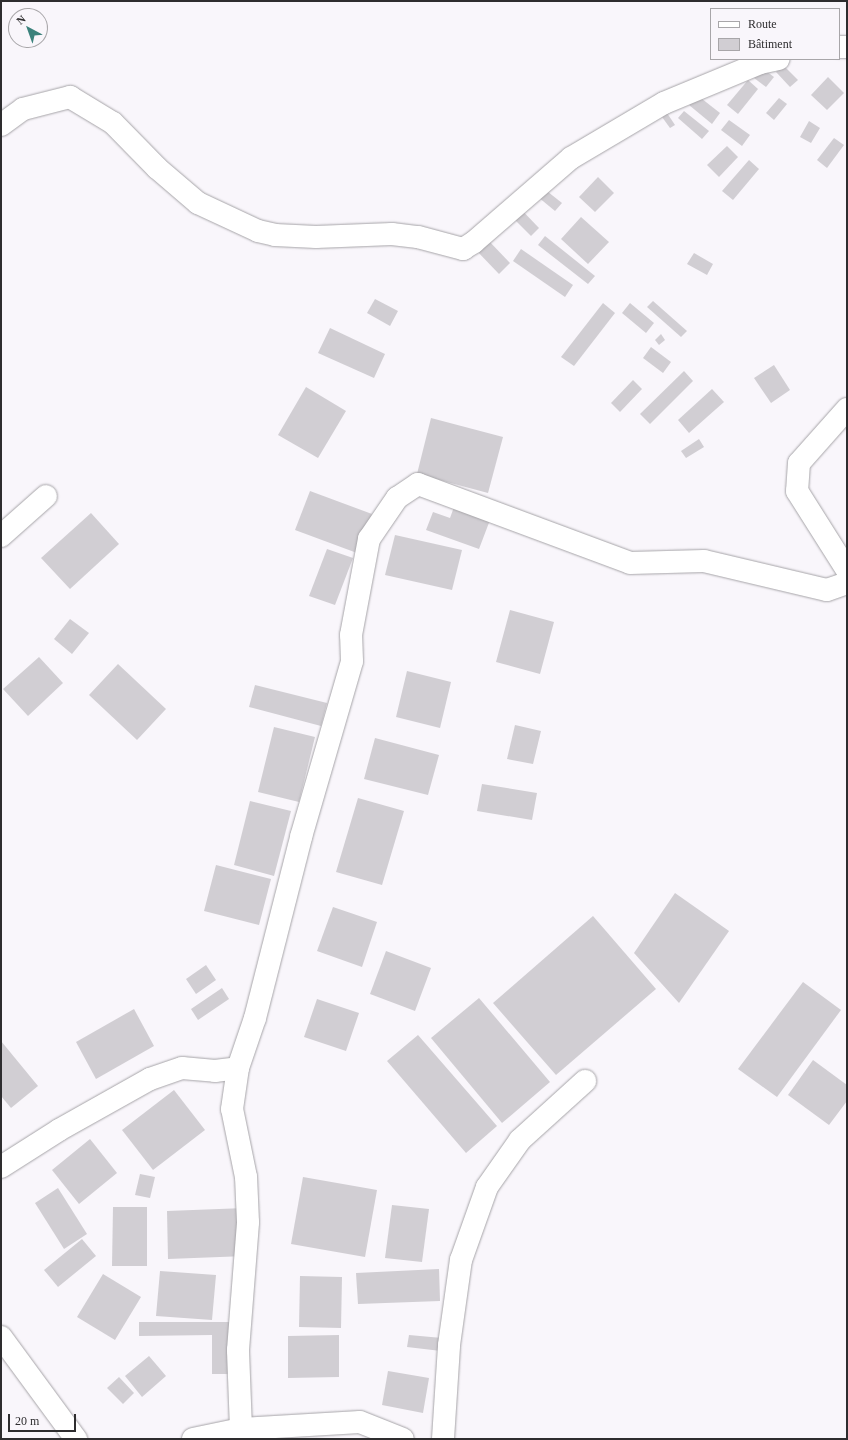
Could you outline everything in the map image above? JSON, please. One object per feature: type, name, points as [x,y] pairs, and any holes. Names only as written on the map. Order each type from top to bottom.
[{"type":"street","points":[[1,125],[23,109],[70,97],[113,123],[158,168],[198,203],[258,231],[275,235],[316,237],[392,234],[418,237],[463,249],[474,242],[578,154],[664,103],[760,63],[774,60]]},
{"type":"street","points":[[844,569],[798,491],[800,463],[847,409]]},
{"type":"street","points":[[232,1109],[238,1068],[255,1018],[301,837],[352,661],[351,635],[369,539],[397,498],[418,484],[630,563],[704,561],[827,590],[847,583]]},
{"type":"street","points":[[1,536],[46,496]]},
{"type":"street","points":[[1,1167],[59,1130],[150,1079],[182,1068],[215,1071],[238,1068]]},
{"type":"street","points":[[215,1071],[232,1109],[246,1177],[248,1222],[238,1350],[241,1430]]},
{"type":"street","points":[[443,1439],[449,1345],[461,1260],[487,1187],[520,1140],[585,1081]]},
{"type":"street","points":[[1,1337],[76,1439]]},
{"type":"street","points":[[193,1439],[241,1430],[360,1422],[403,1439]]},
{"type":"building","points":[[749,60],[751,60],[774,77],[766,87],[742,69]]},
{"type":"building","points":[[783,65],[798,80],[790,87],[776,72]]},
{"type":"building","points":[[828,77],[844,93],[827,110],[811,95]]},
{"type":"building","points":[[748,80],[758,89],[738,114],[727,105]]},
{"type":"building","points":[[697,95],[720,113],[712,124],[689,105]]},
{"type":"building","points":[[779,98],[787,104],[774,120],[766,113]]},
{"type":"building","points":[[684,111],[709,131],[702,139],[678,118]]},
{"type":"building","points":[[667,113],[675,125],[670,128],[662,117]]},
{"type":"building","points":[[729,120],[750,135],[742,146],[721,130]]},
{"type":"building","points":[[809,121],[820,128],[811,143],[800,137]]},
{"type":"building","points":[[834,138],[844,145],[827,168],[817,160]]},
{"type":"building","points":[[727,146],[738,157],[719,177],[707,165]]},
{"type":"building","points":[[749,160],[759,169],[733,200],[722,191]]},
{"type":"building","points":[[598,177],[614,193],[595,212],[579,197]]},
{"type":"building","points":[[538,184],[562,203],[555,211],[532,192]]},
{"type":"building","points":[[514,202],[539,228],[531,236],[505,210]]},
{"type":"building","points":[[581,217],[609,242],[588,264],[561,239]]},
{"type":"building","points":[[545,236],[595,276],[588,284],[538,245]]},
{"type":"building","points":[[487,239],[510,263],[499,274],[475,249]]},
{"type":"building","points":[[521,249],[573,285],[565,297],[513,261]]},
{"type":"building","points":[[694,253],[713,264],[707,275],[687,264]]},
{"type":"building","points":[[375,299],[398,311],[390,326],[367,313]]},
{"type":"building","points":[[653,301],[687,331],[681,337],[647,307]]},
{"type":"building","points":[[603,303],[615,313],[574,366],[561,357]]},
{"type":"building","points":[[630,303],[654,323],[646,333],[622,313]]},
{"type":"building","points":[[330,328],[385,354],[374,378],[318,353]]},
{"type":"building","points":[[661,334],[665,340],[659,345],[655,340]]},
{"type":"building","points":[[651,347],[671,362],[663,373],[643,358]]},
{"type":"building","points":[[774,365],[790,390],[771,403],[754,378]]},
{"type":"building","points":[[684,371],[693,381],[650,424],[640,414]]},
{"type":"building","points":[[633,380],[642,389],[620,412],[611,403]]},
{"type":"building","points":[[306,387],[346,411],[318,458],[278,435]]},
{"type":"building","points":[[712,389],[724,402],[689,433],[678,420]]},
{"type":"building","points":[[431,418],[503,437],[488,493],[417,474]]},
{"type":"building","points":[[699,439],[704,447],[686,458],[681,451]]},
{"type":"building","points":[[310,491],[372,514],[357,553],[295,530]]},
{"type":"building","points":[[454,507],[490,520],[479,549],[426,530],[433,512],[450,518]]},
{"type":"building","points":[[91,513],[119,544],[70,589],[41,558]]},
{"type":"building","points":[[395,535],[462,550],[452,590],[385,575]]},
{"type":"building","points":[[327,549],[353,558],[335,605],[309,596]]},
{"type":"building","points":[[510,610],[554,622],[540,674],[496,662]]},
{"type":"building","points":[[70,619],[89,633],[72,654],[54,639]]},
{"type":"building","points":[[39,657],[63,683],[28,716],[3,689]]},
{"type":"building","points":[[118,664],[166,709],[137,740],[89,695]]},
{"type":"building","points":[[407,671],[451,682],[440,728],[396,717]]},
{"type":"building","points":[[255,685],[327,703],[321,726],[249,707]]},
{"type":"building","points":[[515,725],[541,731],[533,764],[507,759]]},
{"type":"building","points":[[274,727],[315,737],[299,802],[258,792]]},
{"type":"building","points":[[375,738],[439,755],[428,795],[364,779]]},
{"type":"building","points":[[482,784],[537,793],[532,820],[477,811]]},
{"type":"building","points":[[358,798],[404,811],[382,885],[336,872]]},
{"type":"building","points":[[250,801],[291,811],[274,876],[234,865]]},
{"type":"building","points":[[216,865],[271,879],[259,925],[204,911]]},
{"type":"building","points":[[675,893],[729,931],[679,1003],[634,953]]},
{"type":"building","points":[[333,907],[377,922],[362,967],[317,951]]},
{"type":"building","points":[[593,916],[656,989],[556,1075],[493,1003]]},
{"type":"building","points":[[386,951],[431,968],[415,1011],[370,994]]},
{"type":"building","points":[[206,965],[216,980],[196,994],[186,979]]},
{"type":"building","points":[[803,982],[841,1010],[777,1097],[738,1069]]},
{"type":"building","points":[[222,988],[229,999],[198,1020],[191,1009]]},
{"type":"building","points":[[479,998],[550,1082],[502,1123],[431,1038]]},
{"type":"building","points":[[317,999],[359,1013],[346,1051],[304,1037]]},
{"type":"building","points":[[134,1009],[154,1046],[96,1079],[76,1042]]},
{"type":"building","points":[[418,1035],[497,1126],[466,1153],[387,1061]]},
{"type":"building","points":[[1,1041],[38,1086],[11,1108],[1,1096]]},
{"type":"building","points":[[813,1060],[847,1085],[847,1101],[829,1125],[788,1095]]},
{"type":"building","points":[[174,1090],[205,1130],[153,1170],[122,1130]]},
{"type":"building","points":[[90,1139],[117,1173],[79,1204],[52,1170]]},
{"type":"building","points":[[140,1174],[155,1177],[150,1198],[135,1195]]},
{"type":"building","points":[[303,1177],[377,1190],[365,1257],[291,1244]]},
{"type":"building","points":[[58,1188],[87,1234],[64,1249],[35,1203]]},
{"type":"building","points":[[392,1205],[429,1209],[422,1262],[385,1258]]},
{"type":"building","points":[[113,1207],[147,1207],[147,1266],[112,1266]]},
{"type":"building","points":[[245,1208],[246,1256],[168,1259],[167,1211]]},
{"type":"building","points":[[82,1239],[96,1256],[58,1287],[44,1270]]},
{"type":"building","points":[[439,1269],[440,1301],[358,1304],[356,1273]]},
{"type":"building","points":[[160,1271],[216,1275],[212,1320],[156,1316]]},
{"type":"building","points":[[103,1274],[141,1297],[115,1340],[77,1317]]},
{"type":"building","points":[[300,1276],[342,1277],[341,1328],[299,1327]]},
{"type":"building","points":[[139,1322],[242,1322],[242,1374],[212,1374],[212,1335],[139,1336]]},
{"type":"building","points":[[339,1335],[339,1377],[288,1378],[288,1336]]},
{"type":"building","points":[[409,1335],[442,1338],[441,1351],[407,1347]]},
{"type":"building","points":[[149,1356],[166,1376],[142,1397],[125,1376]]},
{"type":"building","points":[[388,1371],[429,1378],[423,1413],[382,1405]]},
{"type":"building","points":[[119,1377],[134,1393],[123,1404],[107,1388]]}]
